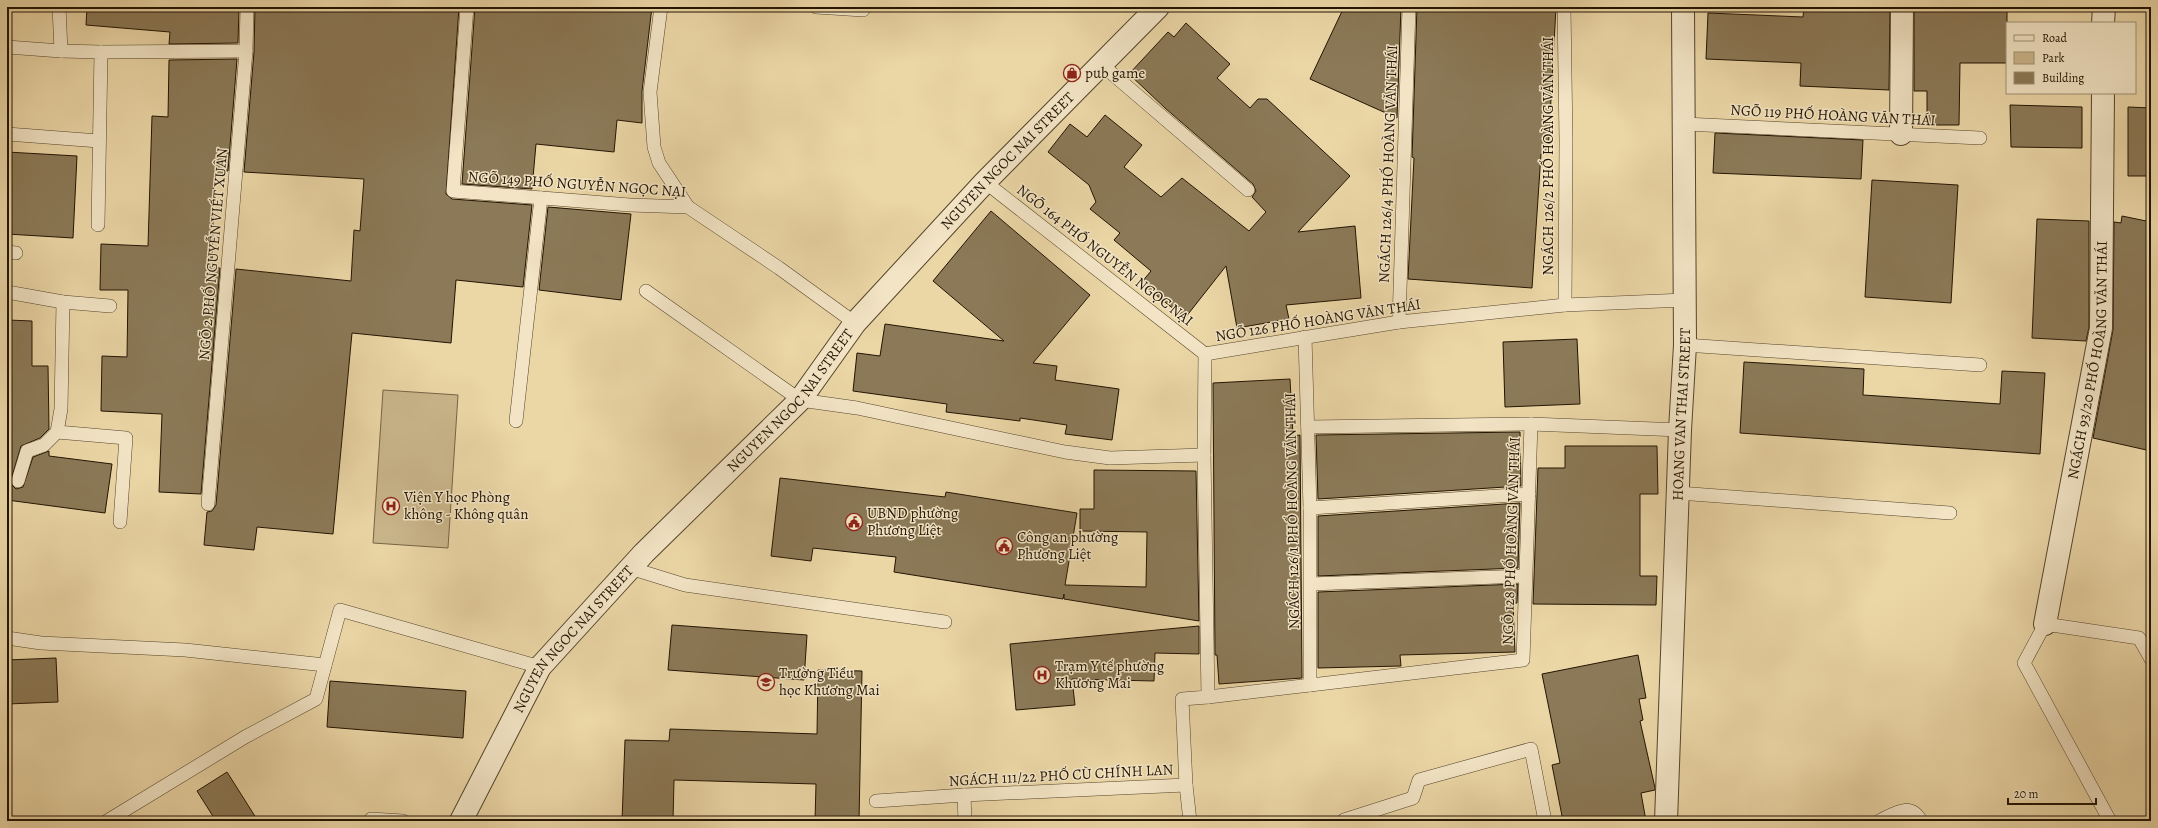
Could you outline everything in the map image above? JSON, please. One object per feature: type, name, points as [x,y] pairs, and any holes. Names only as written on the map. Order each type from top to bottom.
[{"type":"street","name":"NGUYEN NGOC NAI STREET","points":[[461,821],[540,667],[630,568],[800,400],[855,323],[985,182],[1158,7]]},
{"type":"street","name":"HOANG VAN THAI STREET","points":[[1666,821],[1680,430],[1685,345],[1683,7]]},
{"type":"street","points":[[1901,134],[1902,7]]},
{"type":"street","points":[[2104,7],[2104,22]]},
{"type":"street","name":"NGÁCH 93/20 PHỐ HOÀNG VĂN THÁI","points":[[2045,624],[2101,328],[2103,94]]},
{"type":"lane","points":[[59,7],[61,51]]},
{"type":"lane","name":"NGÕ 2 PHỐ NGUYỄN VIẾT XUÂN","points":[[208,504],[246,51],[247,7]]},
{"type":"lane","name":"NGÕ 149 PHỐ NGUYỄN NGỌC NẠI","points":[[467,7],[454,191],[630,205],[688,207],[779,268],[855,323]]},
{"type":"lane","points":[[661,7],[650,92],[654,147],[659,163],[688,207]]},
{"type":"lane","points":[[816,7],[863,10]]},
{"type":"lane","name":"NGÁCH 126/4 PHỐ HOÀNG VĂN THÁI","points":[[1399,322],[1409,7]]},
{"type":"lane","name":"NGÁCH 126/2 PHỐ HOÀNG VĂN THÁI","points":[[1564,7],[1566,141],[1564,305]]},
{"type":"lane","points":[[7,47],[101,52],[246,51]]},
{"type":"lane","points":[[98,225],[101,52]]},
{"type":"lane","points":[[1102,65],[1248,190]]},
{"type":"lane","name":"NGÕ 119 PHỐ HOÀNG VĂN THÁI","points":[[1684,124],[1980,138]]},
{"type":"lane","points":[[7,134],[99,141]]},
{"type":"lane","name":"NGÕ 164 PHỐ NGUYỄN NGỌC NẠI","points":[[985,182],[1205,354]]},
{"type":"lane","points":[[516,421],[541,198]]},
{"type":"lane","points":[[7,292],[63,302],[110,306]]},
{"type":"lane","points":[[646,292],[800,400],[857,408],[1057,450],[1110,458],[1204,455]]},
{"type":"lane","name":"NGÕ 126 PHỐ HOÀNG VĂN THÁI","points":[[1208,697],[1204,455],[1205,354],[1399,322],[1564,305],[1685,300]]},
{"type":"lane","points":[[18,481],[27,451],[44,445],[57,432],[61,402],[63,302]]},
{"type":"lane","name":"NGÁCH 126/1 PHỐ HOÀNG VĂN THÁI","points":[[1305,337],[1310,508],[1310,685]]},
{"type":"lane","points":[[1685,345],[1980,365]]},
{"type":"lane","points":[[1308,427],[1531,424]]},
{"type":"lane","name":"NGÕ 128 PHỐ HOÀNG VĂN THÁI","points":[[1208,697],[1523,660],[1531,424],[1680,430]]},
{"type":"lane","points":[[57,432],[126,438],[120,522]]},
{"type":"lane","points":[[1678,493],[1950,513]]},
{"type":"lane","points":[[1310,508],[1529,494]]},
{"type":"lane","points":[[630,568],[685,586],[945,622]]},
{"type":"lane","points":[[1311,584],[1525,576]]},
{"type":"lane","points":[[107,821],[245,736],[316,699],[340,610],[540,667]]},
{"type":"lane","points":[[2110,821],[2024,663],[2045,624],[2139,638],[2151,659]]},
{"type":"lane","points":[[7,638],[41,643],[185,650],[325,665]]},
{"type":"lane","name":"NGÁCH 111/22 PHỐ CÙ CHÍNH LAN","points":[[876,801],[964,795],[1186,785],[1182,699],[1208,697]]},
{"type":"lane","points":[[1344,820],[1413,798],[1419,780],[1531,749],[1545,821]]},
{"type":"lane","points":[[1186,785],[1190,821]]},
{"type":"lane","points":[[964,795],[965,821]]},
{"type":"lane","points":[[1879,821],[1905,809],[1913,811],[1921,821]]},
{"type":"lane","points":[[371,819],[403,821]]},
{"type":"green space","points":[[383,390],[458,395],[448,548],[373,543]]},
{"type":"building","points":[[87,7],[239,7],[238,43],[169,44],[170,32],[86,25]]},
{"type":"building","points":[[255,7],[459,7],[446,194],[452,199],[532,205],[523,287],[456,280],[451,343],[352,333],[333,534],[257,527],[254,550],[204,545],[207,512],[212,511],[216,505],[236,269],[351,281],[354,230],[360,231],[364,179],[244,172],[254,52]]},
{"type":"building","points":[[475,7],[652,7],[642,91],[642,123],[617,120],[614,152],[536,144],[532,189],[462,184]]},
{"type":"building","points":[[1344,7],[1401,7],[1397,118],[1310,79]]},
{"type":"building","points":[[1417,7],[1556,7],[1548,154],[1541,154],[1532,288],[1408,279],[1414,158],[1412,157]]},
{"type":"building","points":[[1804,7],[1890,7],[1889,90],[1800,86],[1801,63],[1706,59],[1708,13],[1803,17]]},
{"type":"building","points":[[1914,7],[2007,7],[2006,63],[1960,63],[1959,125],[1927,125],[1927,91],[1914,91]]},
{"type":"building","points":[[1186,23],[1230,64],[1217,78],[1250,108],[1258,99],[1267,99],[1350,176],[1298,232],[1355,226],[1361,298],[1286,305],[1289,319],[1237,328],[1226,266],[1185,318],[1141,283],[1151,271],[1114,240],[1120,233],[1090,209],[1096,202],[1089,185],[1048,152],[1070,124],[1087,137],[1105,115],[1142,145],[1124,167],[1161,197],[1182,178],[1249,231],[1266,212],[1252,197],[1256,191],[1253,184],[1165,108],[1129,74],[1168,32],[1174,37]]},
{"type":"building","points":[[237,59],[228,171],[224,171],[224,177],[214,176],[212,267],[220,268],[201,494],[159,492],[162,414],[101,411],[102,356],[127,357],[128,290],[100,290],[101,244],[148,246],[152,116],[168,117],[169,60]]},
{"type":"building","points":[[2010,105],[2082,107],[2082,148],[2011,147]]},
{"type":"building","points":[[2128,107],[2151,108],[2151,176],[2128,176]]},
{"type":"building","points":[[1715,133],[1863,140],[1861,179],[1713,173]]},
{"type":"building","points":[[7,152],[77,156],[73,238],[7,234]]},
{"type":"building","points":[[1872,180],[1958,185],[1951,303],[1865,297]]},
{"type":"building","points":[[548,207],[631,214],[621,300],[539,290]]},
{"type":"building","points":[[991,211],[1090,295],[1033,363],[1057,366],[1055,380],[1119,389],[1112,440],[1065,434],[1067,425],[1020,418],[1020,421],[946,412],[947,404],[853,391],[857,353],[880,356],[885,324],[1004,341],[933,281]]},
{"type":"building","points":[[2122,216],[2151,222],[2151,451],[2093,438],[2113,330],[2114,222],[2121,223]]},
{"type":"building","points":[[2037,219],[2089,221],[2089,327],[2086,341],[2032,338]]},
{"type":"building","points":[[8,320],[32,321],[32,366],[48,366],[49,429],[40,438],[21,446],[10,483],[16,489],[23,487],[33,457],[49,451],[49,456],[112,464],[105,513],[7,500]]},
{"type":"building","points":[[1577,339],[1580,404],[1505,407],[1503,342]]},
{"type":"building","points":[[1744,362],[1864,369],[1863,395],[2000,404],[2002,371],[2045,373],[2040,454],[1740,433]]},
{"type":"building","points":[[1290,379],[1293,436],[1300,435],[1302,678],[1219,684],[1217,655],[1215,655],[1213,383]]},
{"type":"building","points":[[1520,432],[1521,486],[1318,499],[1316,435]]},
{"type":"building","points":[[1565,446],[1657,446],[1658,494],[1640,494],[1640,576],[1657,576],[1656,605],[1533,604],[1538,468],[1565,468]]},
{"type":"building","points":[[1094,470],[1196,471],[1199,621],[1064,599],[1064,594],[1063,599],[894,572],[896,557],[813,548],[811,561],[771,556],[780,478],[945,497],[946,492],[1077,513],[1065,585],[1146,587],[1147,532],[1080,531],[1080,509],[1094,509]]},
{"type":"building","points":[[1520,503],[1518,568],[1318,576],[1318,516]]},
{"type":"building","points":[[1518,584],[1517,603],[1513,603],[1515,652],[1400,655],[1401,666],[1318,668],[1318,592]]},
{"type":"building","points":[[672,625],[807,635],[804,680],[668,670]]},
{"type":"building","points":[[1199,626],[1199,654],[1155,653],[1154,681],[1072,679],[1075,705],[1016,710],[1010,644]]},
{"type":"building","points":[[1638,655],[1646,698],[1639,699],[1643,720],[1640,721],[1655,788],[1655,790],[1641,793],[1646,821],[1563,821],[1552,765],[1560,763],[1542,674]]},
{"type":"building","points":[[56,658],[58,702],[7,704],[7,660]]},
{"type":"building","points":[[818,670],[862,671],[859,821],[815,821],[816,784],[674,780],[673,821],[622,821],[625,740],[669,741],[670,729],[817,734]]},
{"type":"building","points":[[330,681],[466,691],[463,738],[327,727]]},
{"type":"building","points":[[227,772],[258,821],[216,821],[197,791]]},
{"type":"place","name":"pub game","points":[[1072,73]]},
{"type":"place","name":"Viện Y học Phòng không - Không quân","points":[[391,506]]},
{"type":"place","name":"UBND phường Phương Liệt","points":[[854,522]]},
{"type":"place","name":"Công an phường Phương Liệt","points":[[1004,546]]},
{"type":"place","name":"Trạm Y tế phường Khương Mai","points":[[1042,675]]},
{"type":"place","name":"Trường Tiểu học Khương Mai","points":[[766,682]]}]
